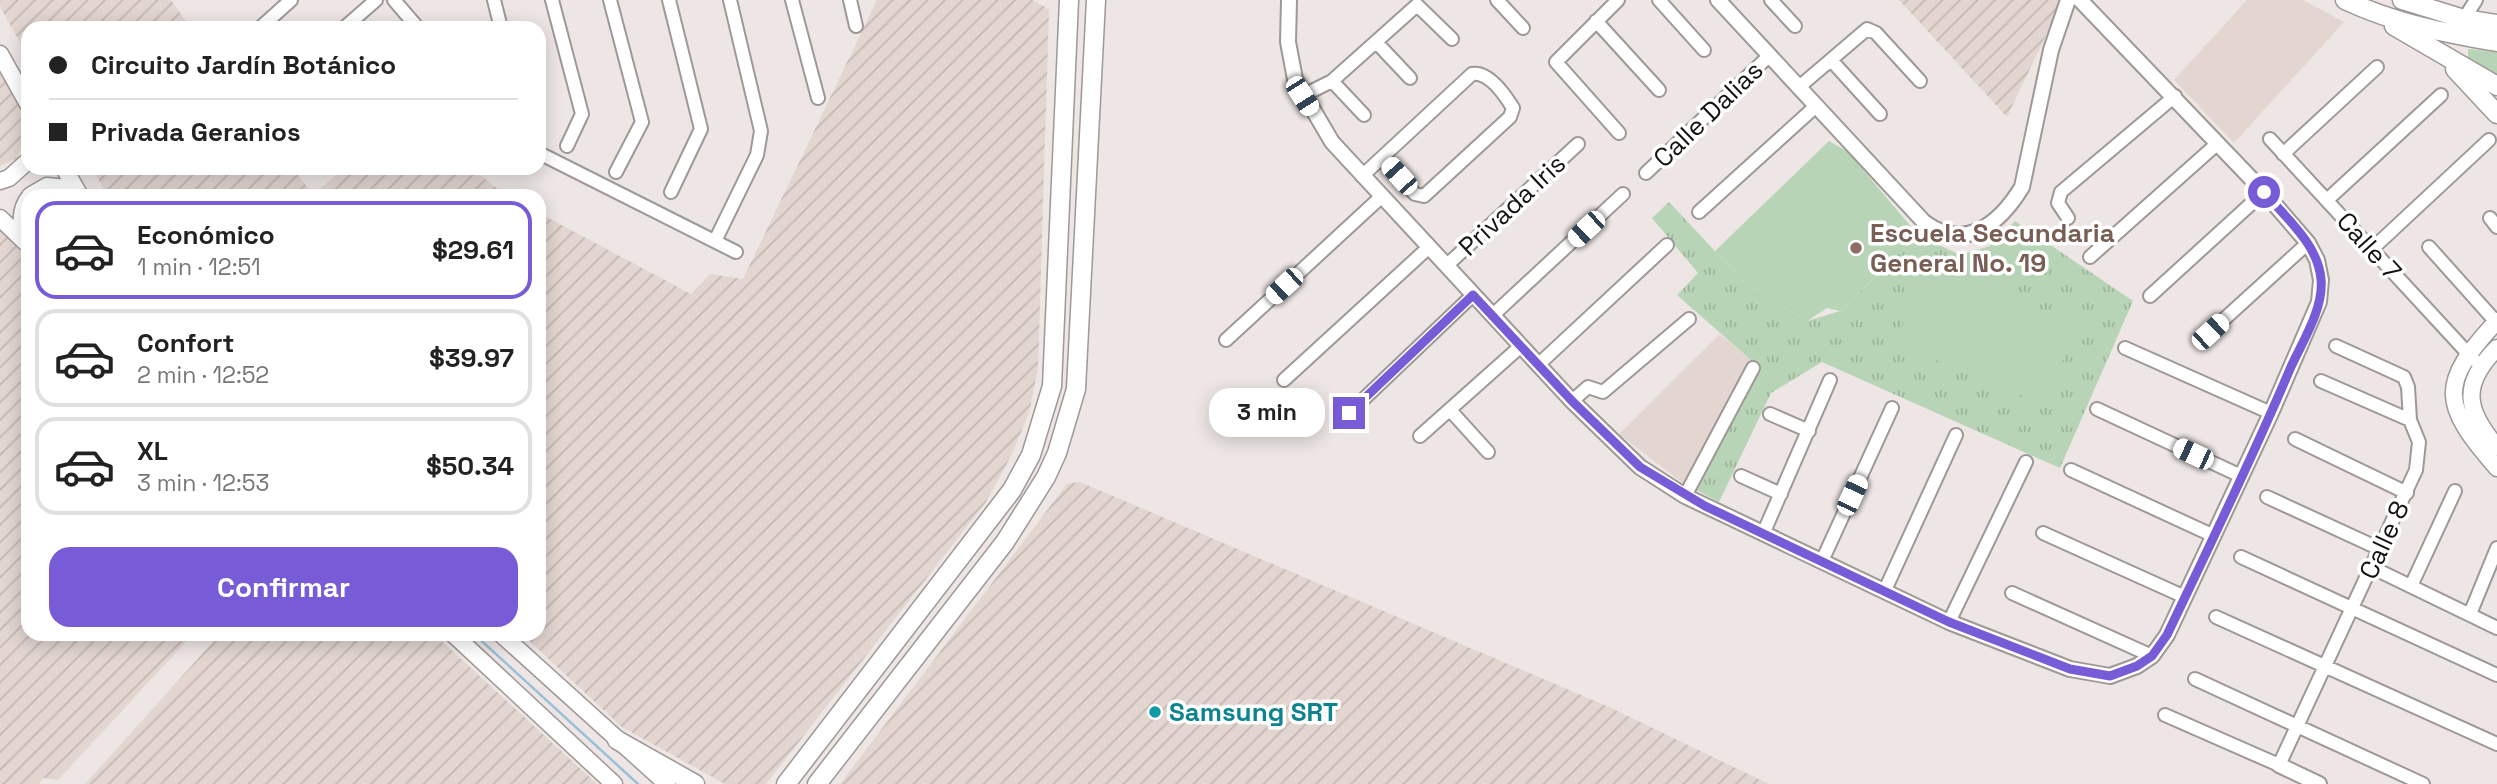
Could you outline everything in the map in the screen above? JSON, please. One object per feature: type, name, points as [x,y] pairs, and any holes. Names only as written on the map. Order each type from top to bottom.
[{"type":"main road","points":[[787,782],[1013,490],[1031,454],[1052,386],[1069,0]]},
{"type":"main road","points":[[823,780],[1027,509],[1057,453],[1076,389],[1096,0]]},
{"type":"main road","points":[[2345,0],[2374,13],[2432,30],[2497,42]]},
{"type":"main road","points":[[2402,0],[2464,19],[2497,24]]},
{"type":"main road","points":[[2374,13],[2497,86]]},
{"type":"main road","points":[[0,54],[21,92]]},
{"type":"main road","points":[[2446,58],[2497,114]]},
{"type":"main road","points":[[0,180],[9,178],[21,167]]},
{"type":"main road","points":[[42,189],[47,186],[62,189]]},
{"type":"main road","points":[[0,218],[21,237]]},
{"type":"main road","points":[[2497,322],[2467,354],[2455,381],[2457,407],[2470,437],[2497,468]]},
{"type":"main road","points":[[1054,337],[1069,345],[1076,389]]},
{"type":"main road","points":[[2497,348],[2480,365],[2472,387],[2473,411],[2478,424],[2497,447]]},
{"type":"main road","points":[[461,641],[614,784]]},
{"type":"main road","points":[[509,641],[667,784]]},
{"type":"main road","points":[[617,740],[695,784]]},
{"type":"street","points":[[268,21],[291,0]]},
{"type":"street","points":[[352,21],[376,0]]},
{"type":"street","points":[[394,0],[412,21]]},
{"type":"street","points":[[494,0],[499,21]]},
{"type":"street","points":[[552,0],[582,114],[566,146]]},
{"type":"street","points":[[610,0],[642,122],[615,172]]},
{"type":"street","points":[[669,0],[701,129],[671,192]]},
{"type":"street","points":[[715,241],[757,155],[761,131],[730,0]]},
{"type":"street","points":[[792,0],[818,98]]},
{"type":"street","points":[[850,0],[856,26]]},
{"type":"street","points":[[1289,0],[1287,24],[1290,58],[1302,96],[1332,142],[1572,401],[1640,467],[1685,496],[1949,622],[2070,669],[2110,676],[2137,666],[2152,656],[2167,635],[2271,413],[2319,302],[2321,280],[2317,260],[2308,243],[2175,96],[2073,2],[2051,50],[2022,187],[2014,201],[1988,225],[1968,235],[1940,234],[1924,222],[1718,0]]},
{"type":"street","points":[[1497,0],[1523,28]]},
{"type":"street","points":[[1618,0],[1556,62],[1619,133]]},
{"type":"street","points":[[1659,0],[1704,50]]},
{"type":"street","points":[[1771,0],[1795,26]]},
{"type":"street","points":[[2464,19],[2476,0]]},
{"type":"street","points":[[1302,96],[1332,81],[1416,5],[1452,39]]},
{"type":"street","points":[[1596,21],[1660,90]]},
{"type":"street","points":[[1799,87],[1867,29],[1920,80]]},
{"type":"street","points":[[1376,42],[1410,78]]},
{"type":"street","name":"Calle Dalias","points":[[1646,173],[1770,55]]},
{"type":"street","points":[[1830,60],[1880,114]]},
{"type":"street","points":[[2283,154],[2377,67]]},
{"type":"street","points":[[1362,176],[1476,73],[1489,79],[1511,104],[1513,113],[1421,197],[1415,194],[1382,158]]},
{"type":"street","points":[[1332,81],[1364,116]]},
{"type":"street","points":[[2327,200],[2441,95]]},
{"type":"street","points":[[2068,218],[2058,203],[2061,192],[2175,96]]},
{"type":"street","points":[[1699,212],[1816,106]]},
{"type":"street","name":"Calle 7","points":[[2270,139],[2480,365]]},
{"type":"street","points":[[2371,250],[2489,140]]},
{"type":"street","points":[[2090,257],[2218,143]]},
{"type":"street","name":"Privada Iris","points":[[1446,266],[1578,144]]},
{"type":"street","points":[[546,156],[736,251]]},
{"type":"street","points":[[2150,296],[2264,192]]},
{"type":"street","points":[[1493,316],[1623,194]]},
{"type":"street","points":[[1226,340],[1381,197]]},
{"type":"street","points":[[2210,332],[2308,243]]},
{"type":"street","points":[[1538,365],[1667,245]]},
{"type":"street","points":[[2429,247],[2497,322]]},
{"type":"street","points":[[1284,380],[1428,248]]},
{"type":"street","points":[[1349,413],[1473,295]]},
{"type":"street","points":[[1572,401],[1588,387],[1603,392],[1689,319]]},
{"type":"street","points":[[1420,436],[1521,346]]},
{"type":"street","name":"Calle 8","points":[[2279,765],[2406,493],[2416,470],[2420,447],[2410,420],[2408,387],[2404,377],[2336,346]]},
{"type":"street","points":[[2125,348],[2271,413]]},
{"type":"street","points":[[1685,496],[1752,368]]},
{"type":"street","points":[[1763,534],[1830,380]]},
{"type":"street","points":[[2321,380],[2410,420]]},
{"type":"street","points":[[1822,561],[1892,408]]},
{"type":"street","points":[[2097,409],[2241,476]]},
{"type":"street","points":[[1450,410],[1488,452]]},
{"type":"street","points":[[1770,414],[1809,431]]},
{"type":"street","points":[[1885,590],[1956,435]]},
{"type":"street","points":[[2295,439],[2406,493]]},
{"type":"street","points":[[1949,622],[2026,462]]},
{"type":"street","points":[[2071,471],[2214,536]]},
{"type":"street","points":[[1741,477],[1781,494]]},
{"type":"street","points":[[2411,586],[2455,491]]},
{"type":"street","points":[[2267,497],[2379,549]]},
{"type":"street","points":[[2043,533],[2185,597]]},
{"type":"street","points":[[2470,614],[2497,548]]},
{"type":"street","points":[[2241,557],[2497,675]]},
{"type":"street","points":[[2371,567],[2497,628]]},
{"type":"street","points":[[2012,593],[2152,656]]},
{"type":"street","points":[[2216,617],[2497,744]]},
{"type":"street","points":[[2195,679],[2423,784]]},
{"type":"street","points":[[2165,715],[2319,784]]},
{"type":"shaded area","points":[[0,0],[171,0],[186,21],[21,21],[21,44],[0,7]]},
{"type":"shaded area","points":[[877,0],[1032,0],[1049,9],[1038,368],[1029,413],[1011,456],[986,502],[766,784],[725,784],[622,727],[530,641],[546,641],[546,217],[691,294],[710,274],[743,279]]},
{"type":"shaded area","points":[[1899,0],[2063,0],[2007,117]]},
{"type":"shaded area","points":[[2247,0],[2303,0],[2344,22],[2234,143],[2174,80]]},
{"type":"shaded area","points":[[0,71],[21,110],[21,148],[16,159],[0,166]]},
{"type":"shaded area","points":[[96,175],[298,175],[309,189],[104,189]]},
{"type":"shaded area","points":[[336,175],[480,175],[498,189],[320,189]]},
{"type":"shaded area","points":[[0,229],[21,252],[21,641],[187,641],[58,780],[43,778],[38,784],[0,784]]},
{"type":"shaded area","points":[[1720,334],[1751,360],[1689,482],[1684,484],[1619,434]]},
{"type":"shaded area","points":[[1080,482],[1609,707],[1769,784],[840,784],[1067,484]]},
{"type":"shaded area","points":[[214,641],[442,641],[597,784],[85,784]]},
{"type":"green space","points":[[2468,49],[2497,52],[2497,76],[2468,58]]},
{"type":"green space","points":[[1829,141],[1848,152],[1918,235],[1840,311],[1827,308],[1807,321],[1744,282],[1715,251]]},
{"type":"green space","points":[[1669,202],[1744,282],[1807,321],[1840,311],[1918,235],[1960,255],[1990,246],[2015,221],[2133,301],[2060,468],[1822,362],[1771,393],[1719,502],[1693,488],[1751,360],[1677,295],[1698,273],[1652,218]]},
{"type":"green space","points":[[1929,262],[2078,325],[2044,405],[1895,343]]},
{"type":"waterway","points":[[482,641],[638,784]]},
{"type":"place","name":"Escuela Secundaria General No. 19","points":[[1856,248]]},
{"type":"place","name":"Samsung SRT","points":[[1155,712]]},
{"type":"route","points":[[1349,413],[1473,295],[1572,401],[1640,467],[1685,496],[1949,622],[2070,669],[2110,676],[2137,666],[2152,656],[2167,635],[2271,413],[2319,302],[2321,280],[2317,260],[2308,243],[2264,192]]}]
